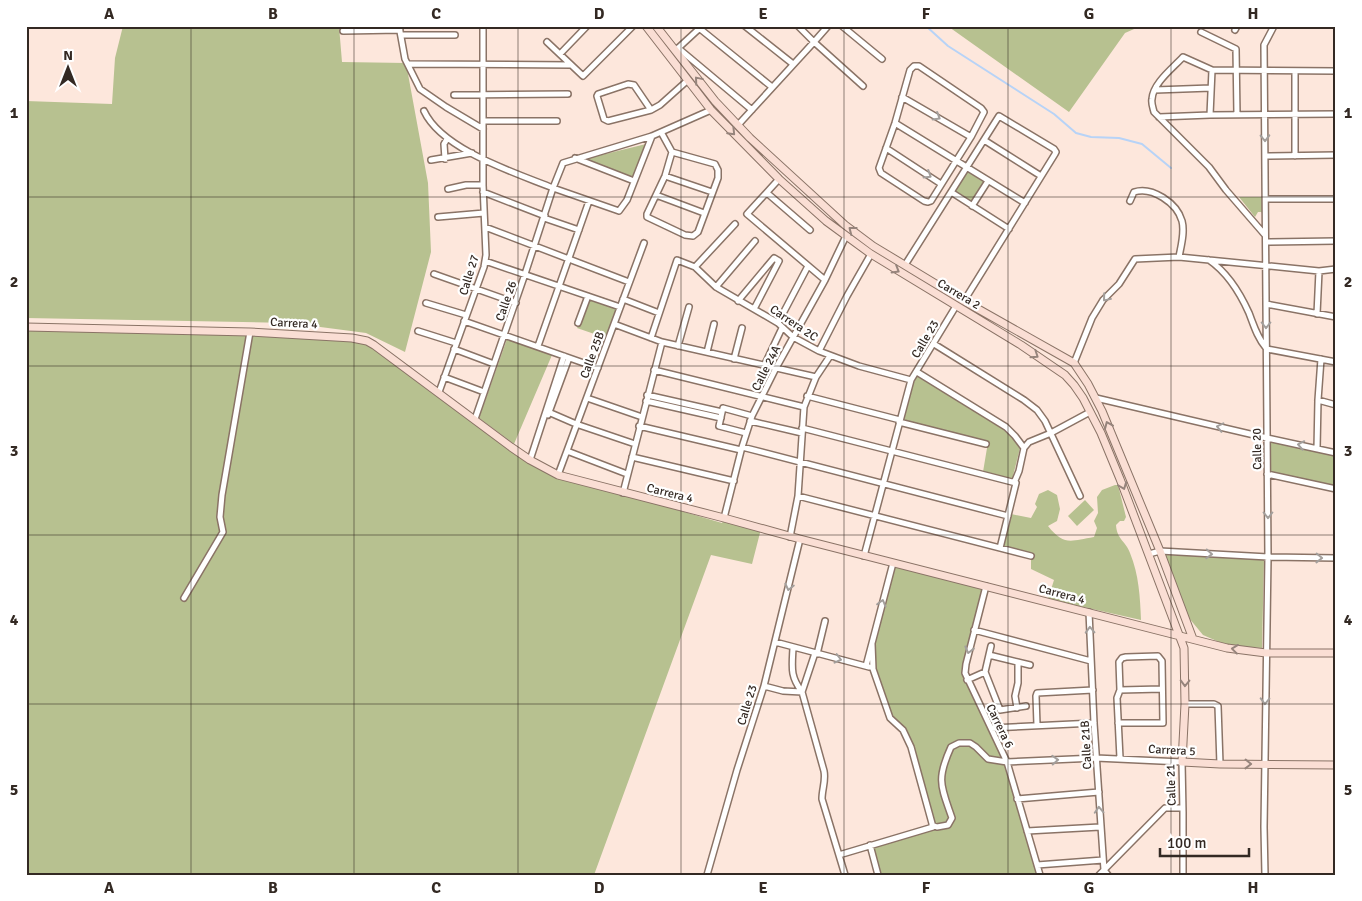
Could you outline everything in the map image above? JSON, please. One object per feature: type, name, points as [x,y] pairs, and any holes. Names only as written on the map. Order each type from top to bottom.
[{"type":"main road","name":"Carrera 2","points":[[646,26],[709,108],[779,179],[826,221],[871,254],[1021,345],[1065,375],[1083,398],[1120,479],[1180,635]]},
{"type":"main road","name":"Carrera 2","points":[[656,26],[710,94],[738,125],[770,157],[845,225],[873,246],[964,301],[1074,363],[1096,398],[1160,551],[1193,639]]},
{"type":"main road","points":[[702,99],[707,98],[710,94]]},
{"type":"main road","points":[[709,108],[710,102],[716,101]]},
{"type":"main road","name":"Carrera 4","points":[[26,327],[250,332],[352,338],[367,341],[530,460],[558,475],[790,537],[1227,648],[1266,652],[1336,653]]},
{"type":"main road","name":"Calle 21","points":[[1180,635],[1186,664],[1182,762]]},
{"type":"main road","name":"Carrera 5","points":[[1182,762],[1336,765]]},
{"type":"street","name":"Calle 27","points":[[439,392],[485,260],[482,94],[483,26]]},
{"type":"street","points":[[560,54],[587,26]]},
{"type":"street","points":[[547,42],[583,76],[633,26]]},
{"type":"street","points":[[688,26],[694,32]]},
{"type":"street","points":[[745,26],[793,64]]},
{"type":"street","points":[[798,26],[863,86]]},
{"type":"street","points":[[738,125],[828,26]]},
{"type":"street","points":[[842,26],[882,60]]},
{"type":"street","name":"Calle 20","points":[[1265,875],[1264,764],[1268,557],[1264,45],[1274,26]]},
{"type":"street","points":[[752,110],[676,50],[700,27],[772,87]]},
{"type":"street","points":[[342,31],[400,31],[455,35]]},
{"type":"street","points":[[400,31],[405,59],[420,89],[483,129]]},
{"type":"street","points":[[1201,32],[1236,50],[1237,114]]},
{"type":"street","points":[[1336,71],[1265,72],[1212,70],[1183,57],[1155,90],[1152,100],[1154,112],[1209,166],[1266,239],[1336,241]]},
{"type":"street","points":[[409,64],[571,65]]},
{"type":"street","points":[[914,66],[919,66],[982,108],[984,112],[971,137],[928,202],[880,170],[895,123],[910,70],[914,66]]},
{"type":"street","points":[[1210,115],[1212,70]]},
{"type":"street","points":[[1295,71],[1295,156]]},
{"type":"street","points":[[651,110],[634,85],[628,84],[596,96],[604,119],[608,121],[651,110],[660,105],[688,80]]},
{"type":"street","points":[[1155,90],[1211,88]]},
{"type":"street","points":[[454,95],[568,94]]},
{"type":"street","points":[[902,97],[971,137]]},
{"type":"street","points":[[575,158],[652,136],[709,108]]},
{"type":"street","points":[[424,111],[426,116],[447,139],[472,153],[553,188],[619,212],[627,200],[652,136]]},
{"type":"street","points":[[1159,117],[1237,114],[1336,114]]},
{"type":"street","points":[[905,265],[999,116],[1054,149],[1055,154],[964,301]]},
{"type":"street","points":[[483,121],[557,121]]},
{"type":"street","points":[[895,123],[1025,203]]},
{"type":"street","points":[[661,132],[672,152],[665,176],[647,218],[685,235],[693,236],[698,232],[718,178],[718,170],[715,164],[672,152]]},
{"type":"street","points":[[445,158],[444,144],[447,139]]},
{"type":"street","points":[[984,140],[1041,176]]},
{"type":"street","points":[[886,148],[941,184]]},
{"type":"street","points":[[430,160],[472,153]]},
{"type":"street","points":[[1265,156],[1336,155]]},
{"type":"street","points":[[575,158],[634,182]]},
{"type":"street","name":"Calle 26","points":[[475,419],[526,274],[553,188],[563,163],[575,158]]},
{"type":"street","points":[[665,176],[712,192]]},
{"type":"street","points":[[779,179],[747,214],[825,280]]},
{"type":"street","points":[[972,206],[988,181]]},
{"type":"street","points":[[448,189],[466,185],[483,185]]},
{"type":"street","points":[[1130,202],[1134,192],[1141,189],[1149,190],[1173,205],[1182,221],[1183,230],[1179,256]]},
{"type":"street","points":[[483,192],[579,230]]},
{"type":"street","points":[[951,192],[1009,229]]},
{"type":"street","points":[[767,193],[810,230]]},
{"type":"street","points":[[656,195],[704,213]]},
{"type":"street","points":[[1266,199],[1336,199]]},
{"type":"street","points":[[538,346],[589,202]]},
{"type":"street","points":[[438,217],[484,213]]},
{"type":"street","points":[[695,267],[736,224]]},
{"type":"street","points":[[485,227],[629,282]]},
{"type":"street","name":"Calle 24A","points":[[724,518],[741,449],[751,419],[776,368],[825,280],[846,236]]},
{"type":"street","points":[[716,287],[755,240]]},
{"type":"street","name":"Calle 25B","points":[[558,475],[644,243]]},
{"type":"street","points":[[819,351],[871,254]]},
{"type":"street","points":[[1074,363],[1092,318],[1103,300],[1118,284],[1135,259],[1179,256],[1319,271],[1336,269]]},
{"type":"street","points":[[738,301],[774,258],[779,261],[754,309]]},
{"type":"street","points":[[1207,259],[1219,268],[1236,289],[1248,312],[1257,337],[1267,349],[1336,362]]},
{"type":"street","points":[[485,260],[620,307]]},
{"type":"street","name":"Carrera 2C","points":[[659,313],[677,260],[695,267],[716,287],[780,325],[793,337],[819,351],[859,366],[911,380]]},
{"type":"street","points":[[764,366],[780,325],[808,266]]},
{"type":"street","points":[[1316,314],[1319,271]]},
{"type":"street","points":[[434,274],[516,303]]},
{"type":"street","points":[[578,323],[588,296]]},
{"type":"street","points":[[622,299],[659,313],[651,338]]},
{"type":"street","points":[[426,303],[504,335],[598,368]]},
{"type":"street","points":[[1266,304],[1336,317]]},
{"type":"street","name":"Calle 23","points":[[864,556],[911,380],[956,306]]},
{"type":"street","points":[[678,346],[689,308]]},
{"type":"street","points":[[614,324],[662,342],[816,377]]},
{"type":"street","points":[[707,352],[714,324]]},
{"type":"street","points":[[734,359],[742,328]]},
{"type":"street","points":[[418,331],[456,343]]},
{"type":"street","points":[[184,598],[223,532],[220,517],[222,495],[250,332]]},
{"type":"street","points":[[623,493],[662,342]]},
{"type":"street","points":[[934,344],[1033,406],[1042,415],[1080,496]]},
{"type":"street","points":[[454,350],[494,364]]},
{"type":"street","points":[[790,537],[798,496],[804,408],[807,396],[816,377],[830,356]]},
{"type":"street","points":[[530,460],[567,357]]},
{"type":"street","points":[[1317,449],[1321,359]]},
{"type":"street","points":[[654,370],[804,408]]},
{"type":"street","points":[[917,372],[1006,427],[1024,448]]},
{"type":"street","points":[[444,377],[484,392]]},
{"type":"street","points":[[807,396],[986,444]]},
{"type":"street","points":[[587,398],[642,417]]},
{"type":"street","points":[[647,398],[721,415]]},
{"type":"street","points":[[1096,398],[1336,453]]},
{"type":"street","points":[[1318,400],[1336,405]]},
{"type":"street","points":[[746,433],[719,426],[723,408],[751,419],[1015,483]]},
{"type":"street","points":[[548,411],[576,424],[635,444]]},
{"type":"street","points":[[1000,548],[1024,448],[1029,442],[1051,433],[1090,412]]},
{"type":"street","points":[[639,426],[801,462],[1008,516]]},
{"type":"street","points":[[567,451],[627,474]]},
{"type":"street","points":[[632,456],[734,481]]},
{"type":"street","points":[[1267,474],[1336,488]]},
{"type":"street","points":[[798,496],[1031,556]]},
{"type":"street","name":"Calle 23","points":[[707,875],[737,770],[764,686],[800,539]]},
{"type":"street","points":[[1149,554],[1160,551],[1268,557],[1336,558]]},
{"type":"street","points":[[866,666],[893,563]]},
{"type":"street","name":"Carrera 6","points":[[986,586],[966,664],[967,680],[1007,762],[1040,875]]},
{"type":"street","name":"Calle 21B","points":[[1089,612],[1100,827],[1106,872]]},
{"type":"street","points":[[802,692],[825,621]]},
{"type":"street","points":[[974,630],[1091,661]]},
{"type":"street","points":[[775,642],[873,669]]},
{"type":"street","points":[[838,854],[933,826],[911,747],[903,730],[890,718],[873,669],[872,644]]},
{"type":"street","points":[[991,646],[985,672],[1000,710],[1026,706]]},
{"type":"street","points":[[794,648],[791,671],[795,683],[802,692],[824,771],[826,781],[822,792],[822,799],[845,875]]},
{"type":"street","points":[[989,656],[1030,665]]},
{"type":"street","points":[[1118,723],[1162,723],[1162,661],[1158,656],[1122,658],[1119,662],[1120,690],[1117,698],[1118,723],[1120,758]]},
{"type":"street","points":[[1017,708],[1015,696],[1018,683],[1018,662]]},
{"type":"street","points":[[967,680],[985,672]]},
{"type":"street","points":[[764,686],[783,691],[802,692]]},
{"type":"street","points":[[1120,690],[1162,688]]},
{"type":"street","points":[[1037,725],[1037,693],[1093,690]]},
{"type":"street","points":[[1185,704],[1214,704],[1218,706],[1220,764]]},
{"type":"street","points":[[990,728],[1094,723]]},
{"type":"street","name":"Carrera 5","points":[[933,826],[937,827],[948,824],[952,818],[941,784],[944,764],[951,747],[959,743],[970,743],[988,759],[1007,762],[1096,758],[1182,762]]},
{"type":"street","name":"Calle 21","points":[[1182,762],[1183,875]]},
{"type":"street","points":[[1017,798],[1099,792]]},
{"type":"street","points":[[1099,875],[1106,872],[1165,808],[1183,808]]},
{"type":"street","points":[[1027,830],[1100,827]]},
{"type":"street","points":[[870,845],[878,875]]},
{"type":"street","points":[[1037,865],[1103,860]]},
{"type":"green space","points":[[123,26],[339,26],[342,62],[406,63],[428,183],[431,252],[405,352],[366,333],[290,323],[26,318],[26,101],[112,104],[115,58]]},
{"type":"green space","points":[[950,26],[1141,26],[1125,33],[1069,112]]},
{"type":"green space","points":[[646,144],[634,178],[588,161],[589,158]]},
{"type":"green space","points":[[968,171],[987,182],[973,204],[954,191]]},
{"type":"green space","points":[[1239,197],[1263,197],[1264,214],[1258,212],[1255,217]]},
{"type":"green space","points":[[589,297],[617,308],[606,338],[577,328]]},
{"type":"green space","points":[[26,327],[298,335],[374,345],[511,447],[558,475],[722,523],[724,519],[761,529],[752,564],[711,555],[594,875],[26,875]]},
{"type":"green space","points":[[507,339],[552,355],[514,444],[479,418]]},
{"type":"green space","points":[[917,376],[993,421],[1012,436],[1020,448],[1012,480],[983,472],[988,442],[903,420],[911,388]]},
{"type":"green space","points":[[1267,438],[1336,453],[1336,489],[1267,474]]},
{"type":"green space","points":[[1118,485],[1126,517],[1124,521],[1120,521],[1116,525],[1120,537],[1133,561],[1137,578],[1141,620],[1048,599],[1054,580],[1031,569],[1031,554],[1001,546],[1011,514],[1031,518],[1037,507],[1035,504],[1039,494],[1048,490],[1057,495],[1060,509],[1057,521],[1048,526],[1063,539],[1073,541],[1094,537],[1097,528],[1094,521],[1098,513],[1097,497],[1102,490]]},
{"type":"green space","points":[[1085,500],[1094,510],[1077,526],[1068,516]]},
{"type":"green space","points":[[1165,555],[1264,559],[1262,648],[1226,645],[1203,635],[1189,618]]},
{"type":"green space","points":[[893,563],[986,586],[965,673],[1007,762],[1040,875],[878,875],[870,845],[933,827],[903,730],[895,724],[873,669],[872,644]]},
{"type":"waterway","points":[[926,26],[948,46],[1054,114],[1076,133],[1091,137],[1119,138],[1142,144],[1171,168]]}]
